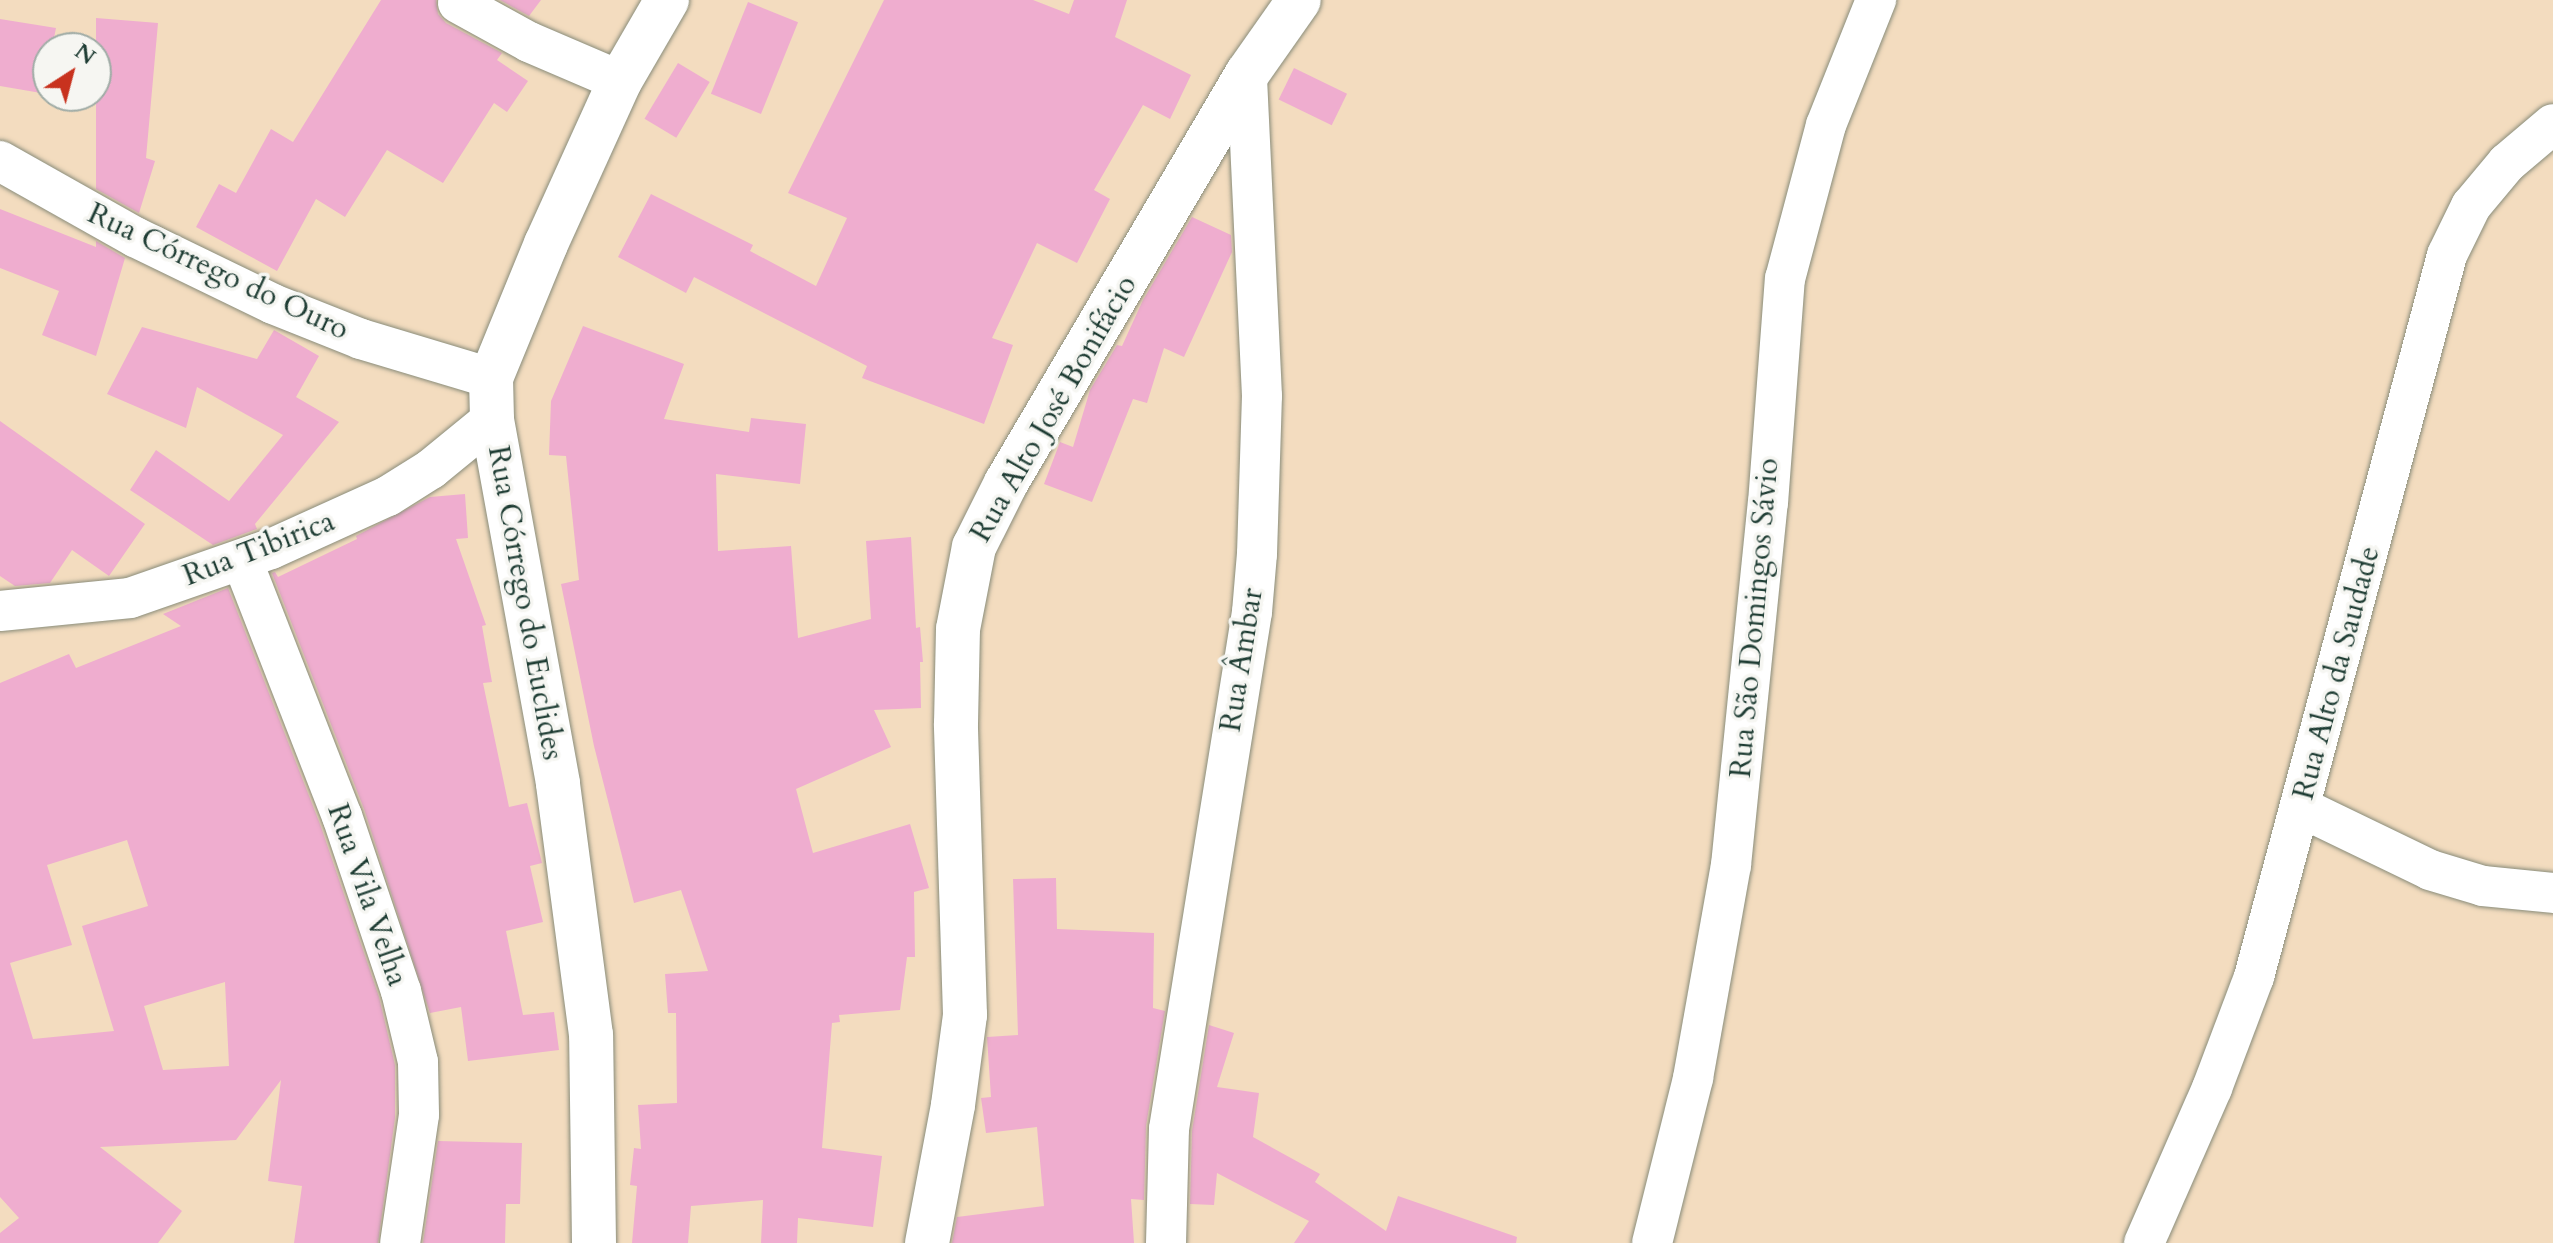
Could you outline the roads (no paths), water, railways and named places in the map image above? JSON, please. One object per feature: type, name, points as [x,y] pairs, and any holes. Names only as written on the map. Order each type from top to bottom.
[{"type":"street","points":[[492,398],[546,244],[620,81],[667,0]]},
{"type":"street","name":"Rua Alto José Bonifácio","points":[[927,1243],[953,1105],[965,1015],[956,724],[958,629],[974,547],[1006,483],[1247,74],[1299,0]]},
{"type":"street","name":"Rua São Domingos Sávio","points":[[1652,1243],[1693,1078],[1731,865],[1768,503],[1785,279],[1826,125],[1876,0]]},
{"type":"street","points":[[458,3],[529,42],[620,81]]},
{"type":"street","name":"Rua Âmbar","points":[[1166,1243],[1169,1129],[1252,612],[1257,554],[1262,396],[1247,74]]},
{"type":"street","name":"Rua Alto da Saudade","points":[[2144,1243],[2212,1088],[2254,977],[2302,808],[2447,255],[2471,206],[2507,163],[2553,124]]},
{"type":"street","name":"Rua Córrego do Ouro","points":[[0,161],[135,237],[273,304],[361,339],[492,398]]},
{"type":"street","name":"Rua Tibirica","points":[[0,611],[130,598],[242,560],[388,496],[431,469],[492,398]]},
{"type":"street","name":"Rua Córrego do Euclides","points":[[492,398],[558,783],[591,1035],[594,1243]]},
{"type":"street","name":"Rua Vila Velha","points":[[242,560],[342,816],[401,991],[418,1062],[419,1115],[400,1243]]},
{"type":"street","points":[[2302,808],[2430,870],[2483,886],[2553,893]]}]
